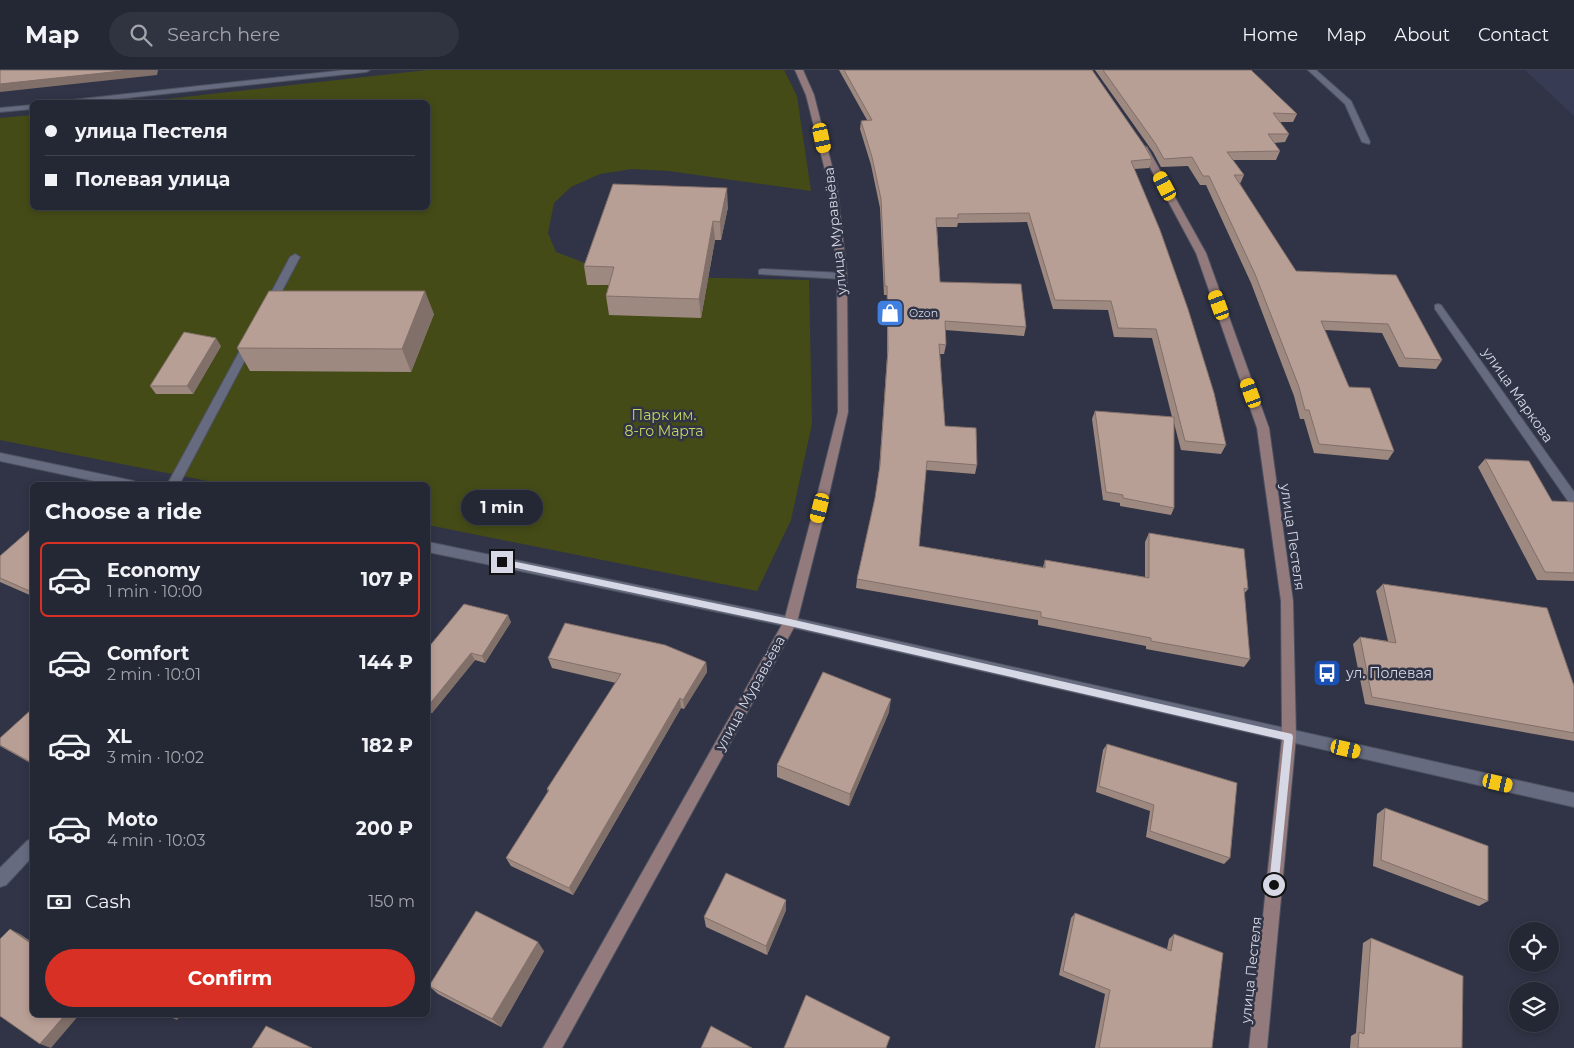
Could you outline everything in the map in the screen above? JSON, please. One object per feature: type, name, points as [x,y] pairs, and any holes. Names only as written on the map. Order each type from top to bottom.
[{"type":"street","points":[[87,100],[242,80],[366,70]]},
{"type":"street","name":"улица Муравьёва","points":[[552,1048],[790,622],[820,508],[843,412],[842,276],[833,186],[815,112],[799,70]]},
{"type":"street","points":[[1312,70],[1348,103],[1366,142]]},
{"type":"street","points":[[0,110],[30,107]]},
{"type":"street","name":"улица Пестеля","points":[[1137,138],[1147,153],[1200,253],[1263,428],[1287,601],[1289,737],[1258,1048]]},
{"type":"street","points":[[264,316],[295,257]]},
{"type":"street","points":[[762,272],[842,276]]},
{"type":"street","name":"улица Маркова","points":[[1438,307],[1574,501]]},
{"type":"street","points":[[175,482],[254,332]]},
{"type":"street","points":[[0,457],[120,482]]},
{"type":"street","points":[[430,547],[790,622],[1289,737],[1574,800]]},
{"type":"street","points":[[0,879],[30,848]]},
{"type":"shaded area","points":[[1525,70],[1574,70],[1574,116]]},
{"type":"green space","name":"Парк им. 8-го Марта","points":[[427,70],[784,70],[797,96],[811,191],[669,171],[632,169],[600,174],[571,187],[554,203],[548,233],[556,252],[614,274],[659,278],[809,280],[812,424],[791,520],[757,591],[430,525],[430,482],[213,482],[0,440],[0,118],[30,115],[30,210],[430,210],[430,100],[157,100]]},
{"type":"building","points":[[0,70],[131,70],[0,84]]},
{"type":"building","points":[[844,70],[1092,70],[1152,159],[1131,161],[1160,230],[1188,309],[1214,393],[1226,445],[1185,441],[1156,329],[1118,328],[1111,301],[1055,300],[1029,213],[958,214],[958,218],[936,218],[940,282],[1021,284],[1026,327],[945,321],[946,345],[939,344],[945,426],[976,428],[977,465],[927,461],[919,546],[1045,568],[1045,560],[1149,578],[1149,533],[1244,549],[1248,589],[1244,588],[1250,659],[1151,641],[1151,638],[1041,617],[1041,612],[857,579],[875,498],[880,465],[888,349],[887,286],[885,286],[881,199],[872,157],[861,121],[872,120]]},
{"type":"building","points":[[1103,70],[1251,70],[1297,114],[1273,113],[1289,134],[1268,134],[1280,151],[1227,152],[1244,175],[1234,175],[1296,271],[1396,275],[1442,360],[1405,358],[1388,324],[1321,321],[1349,387],[1370,388],[1394,451],[1319,444],[1309,410],[1305,410],[1299,387],[1255,274],[1209,176],[1203,176],[1192,157],[1164,159],[1155,143]]},
{"type":"building","points":[[613,184],[727,188],[720,222],[713,221],[699,299],[606,296],[614,267],[584,266]]},
{"type":"building","points":[[269,291],[425,291],[402,349],[237,348]]},
{"type":"building","points":[[184,332],[216,338],[187,386],[150,386]]},
{"type":"building","points":[[1095,411],[1174,417],[1174,508],[1123,498],[1123,495],[1106,492]]},
{"type":"building","points":[[1485,459],[1529,461],[1552,501],[1574,502],[1574,573],[1545,572]]},
{"type":"building","points":[[30,530],[30,591],[0,578],[0,556]]},
{"type":"building","points":[[1383,584],[1547,608],[1574,686],[1574,733],[1372,697],[1360,637],[1396,643]]},
{"type":"building","points":[[464,604],[508,615],[482,656],[471,653],[430,704],[430,646]]},
{"type":"building","points":[[565,623],[665,645],[706,662],[683,700],[680,698],[569,888],[506,858],[549,790],[547,789],[621,674],[548,658]]},
{"type":"building","points":[[823,672],[891,699],[850,794],[777,765]]},
{"type":"building","points":[[30,711],[30,762],[0,745],[0,738]]},
{"type":"building","points":[[1107,744],[1237,783],[1230,858],[1150,831],[1154,805],[1099,786]]},
{"type":"building","points":[[1385,808],[1488,846],[1488,901],[1381,860]]},
{"type":"building","points":[[726,873],[786,900],[766,946],[704,917]]},
{"type":"building","points":[[476,911],[538,942],[492,1019],[430,987]]},
{"type":"building","points":[[1075,913],[1171,951],[1174,934],[1223,953],[1212,1048],[1099,1048],[1110,990],[1063,971]]},
{"type":"building","points":[[10,929],[30,943],[30,1017],[63,1017],[40,1044],[0,1016],[0,939]]},
{"type":"building","points":[[1371,938],[1463,976],[1462,1048],[1358,1048],[1359,1032],[1364,1034]]},
{"type":"building","points":[[806,995],[890,1037],[886,1048],[784,1048]]},
{"type":"building","points":[[266,1026],[312,1048],[252,1048]]},
{"type":"building","points":[[711,1026],[752,1048],[701,1048]]},
{"type":"place","name":"Ozon","points":[[890,313]]},
{"type":"place","name":"ул. Полевая","points":[[1327,673]]},
{"type":"route","points":[[502,562],[790,622],[1289,737],[1274,885]]}]
